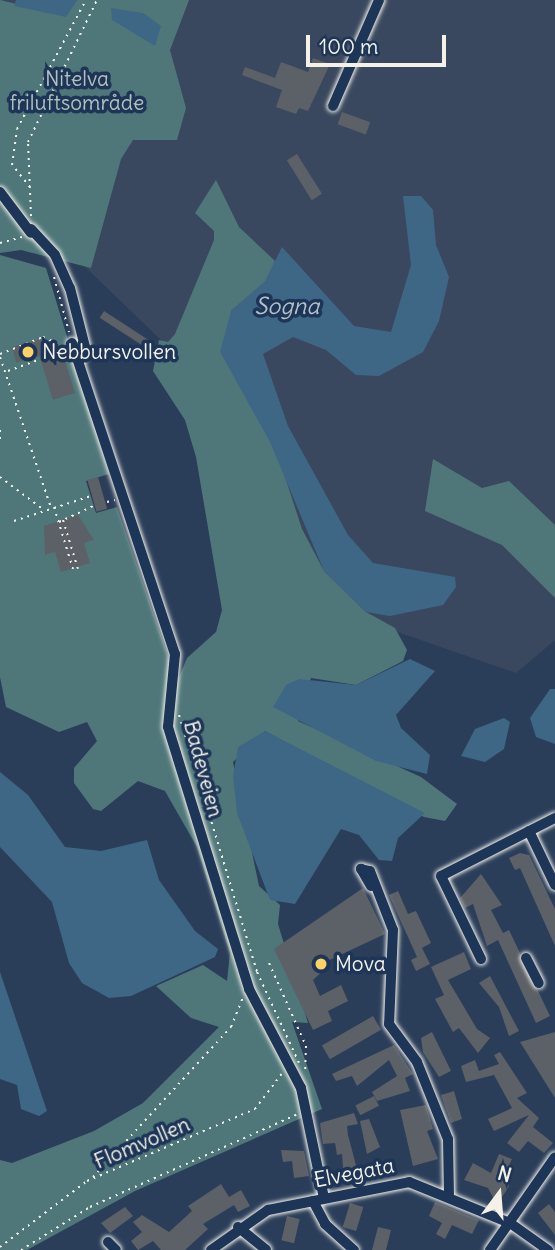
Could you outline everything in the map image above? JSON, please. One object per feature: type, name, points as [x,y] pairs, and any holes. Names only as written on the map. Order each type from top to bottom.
[{"type":"street","points":[[333,106],[379,0]]},
{"type":"street","points":[[0,192],[31,233],[55,256],[70,288],[85,347],[80,360]]},
{"type":"street","name":"Badeveien","points":[[68,345],[80,360],[175,653],[168,727],[249,989],[295,1074],[307,1111],[318,1200]]},
{"type":"street","points":[[481,959],[441,876],[555,818]]},
{"type":"street","points":[[529,831],[555,885]]},
{"type":"street","points":[[371,886],[393,930],[389,1024],[416,1062],[447,1139],[449,1194]]},
{"type":"street","points":[[526,957],[539,983]]},
{"type":"street","points":[[490,1250],[555,1157]]},
{"type":"street","name":"Elvegata","points":[[211,1250],[238,1227],[268,1210],[409,1182],[449,1194],[510,1223],[548,1250]]},
{"type":"street","points":[[318,1200],[325,1224],[350,1249]]},
{"type":"street","points":[[238,1227],[267,1250]]},
{"type":"street","points":[[108,1242],[116,1250]]},
{"type":"path","points":[[31,188],[12,165],[17,129],[86,0]]},
{"type":"path","points":[[31,210],[28,142],[33,124],[97,0]]},
{"type":"path","points":[[0,243],[31,233]]},
{"type":"path","points":[[50,266],[68,345]]},
{"type":"path","points":[[68,345],[43,337],[0,357],[8,371],[73,569]]},
{"type":"path","points":[[8,371],[36,361]]},
{"type":"path","points":[[0,430],[0,442]]},
{"type":"path","points":[[0,477],[45,510]]},
{"type":"path","points":[[14,521],[91,496]]},
{"type":"path","points":[[86,498],[90,508]]},
{"type":"path","points":[[72,502],[76,512]]},
{"type":"path","points":[[56,514],[65,515],[94,506]]},
{"type":"path","points":[[65,515],[63,520],[78,569]]},
{"type":"path","points":[[59,522],[63,520]]},
{"type":"path","points":[[177,705],[257,972],[298,1058],[295,1074]]},
{"type":"path","points":[[269,963],[309,1055],[295,1074]]},
{"type":"path","points":[[92,1179],[231,1027],[249,989]]},
{"type":"path","name":"Flomvollen","points":[[0,1247],[92,1179],[255,1109],[295,1074]]},
{"type":"path","points":[[21,1250],[90,1207],[307,1111]]},
{"type":"shaded area","points":[[0,0],[555,0],[555,640],[516,673],[337,611],[223,400],[46,229]]},
{"type":"green space","name":"Nitelva friluftsområde","points":[[0,0],[66,16],[77,0],[189,0],[170,50],[186,108],[177,140],[133,140],[121,159],[91,268],[21,250],[0,253]]},
{"type":"green space","points":[[216,180],[239,227],[275,261],[266,281],[231,311],[302,529],[324,571],[366,612],[395,628],[407,650],[403,661],[356,685],[311,678],[298,721],[421,777],[457,804],[445,821],[424,817],[265,731],[233,762],[259,886],[280,905],[278,924],[308,1023],[292,1022],[322,1109],[135,1191],[27,1250],[0,1250],[0,1160],[12,1163],[94,1131],[143,1103],[219,1027],[191,1018],[156,986],[203,965],[227,981],[230,953],[197,847],[165,791],[138,781],[101,811],[93,809],[74,783],[74,768],[97,741],[87,722],[59,732],[6,707],[0,677],[0,255],[46,268],[109,474],[86,481],[96,513],[117,507],[177,682],[187,658],[216,632],[222,610],[196,457],[185,420],[153,371],[159,340],[168,342],[175,334],[214,240],[214,231],[195,213]]},
{"type":"green space","points":[[433,459],[482,488],[509,481],[555,525],[555,598],[502,545],[425,511]]},
{"type":"water","points":[[16,0],[77,0],[66,17],[14,6]]},
{"type":"water","points":[[111,8],[143,13],[161,26],[155,46],[112,20]]},
{"type":"water","name":"Sogna","points":[[403,196],[421,196],[433,210],[436,245],[449,277],[439,321],[423,352],[379,376],[356,375],[326,350],[293,337],[263,354],[288,426],[348,535],[373,563],[455,577],[456,587],[443,605],[390,616],[366,612],[324,571],[270,442],[220,352],[231,311],[265,281],[282,247],[354,326],[391,332],[411,265]]},
{"type":"water","points":[[410,659],[435,671],[396,715],[401,728],[430,755],[427,774],[376,761],[273,707],[286,685],[299,679],[356,685]]},
{"type":"water","points":[[550,689],[555,689],[555,744],[536,737],[530,718]]},
{"type":"water","points":[[504,718],[510,722],[504,749],[485,762],[461,756],[475,729]]},
{"type":"water","points":[[265,731],[425,813],[398,838],[392,861],[379,860],[359,835],[341,829],[295,904],[270,900],[237,813],[233,776],[238,747]]},
{"type":"water","points":[[0,772],[28,795],[65,847],[101,851],[147,840],[159,880],[195,931],[218,949],[215,957],[131,996],[109,998],[82,983],[69,963],[52,902],[0,847]]},
{"type":"water","points":[[0,972],[47,1111],[39,1116],[21,1109],[17,1085],[0,1079]]},
{"type":"building","points":[[313,58],[330,64],[308,111],[299,108],[296,114],[276,107],[282,90],[242,75],[245,67],[275,78],[281,62],[308,72]]},
{"type":"building","points":[[342,112],[370,122],[366,134],[338,124]]},
{"type":"building","points":[[297,154],[322,194],[312,200],[287,160]]},
{"type":"building","points":[[104,311],[153,343],[149,350],[100,318]]},
{"type":"building","points":[[42,339],[46,354],[16,362],[12,347]]},
{"type":"building","points":[[62,351],[75,393],[53,400],[40,358]]},
{"type":"building","points":[[98,477],[107,509],[97,512],[87,480]]},
{"type":"building","points":[[78,515],[94,540],[84,543],[90,563],[61,572],[55,552],[45,555],[44,526]]},
{"type":"building","points":[[520,853],[529,855],[555,909],[555,946],[520,868],[515,870],[509,858]]},
{"type":"building","points":[[481,874],[502,905],[491,910],[503,933],[509,930],[550,1016],[536,1023],[498,940],[487,946],[473,904],[465,908],[460,898]]},
{"type":"building","points":[[363,888],[385,934],[323,963],[328,966],[313,980],[320,996],[341,985],[348,1001],[328,1011],[332,1021],[313,1030],[274,949]]},
{"type":"building","points":[[398,891],[408,914],[416,911],[431,943],[422,948],[430,964],[416,971],[411,960],[417,957],[389,895]]},
{"type":"building","points":[[464,952],[471,969],[448,980],[477,1029],[490,1038],[478,1053],[459,1028],[453,1032],[435,999],[444,995],[431,967]]},
{"type":"building","points":[[490,976],[519,1031],[509,1036],[499,1007],[479,983]]},
{"type":"building","points":[[373,1016],[381,1030],[330,1059],[322,1046]]},
{"type":"building","points":[[432,1032],[451,1071],[439,1077],[423,1052],[421,1038]]},
{"type":"building","points":[[555,1032],[555,1098],[520,1042]]},
{"type":"building","points":[[394,1045],[413,1074],[405,1078],[410,1091],[377,1101],[372,1092],[397,1076],[389,1060],[357,1086],[352,1076],[336,1081],[332,1074]]},
{"type":"building","points":[[500,1052],[527,1093],[517,1098],[539,1118],[533,1127],[553,1143],[544,1153],[528,1141],[519,1152],[507,1143],[529,1115],[494,1131],[488,1119],[512,1108],[494,1075],[466,1082],[461,1066],[475,1060],[479,1071],[499,1064],[494,1055]]},
{"type":"building","points":[[454,1091],[462,1119],[451,1123],[441,1095]]},
{"type":"building","points":[[374,1096],[379,1106],[360,1115],[355,1106]]},
{"type":"building","points":[[426,1105],[433,1129],[427,1131],[438,1159],[413,1166],[400,1110]]},
{"type":"building","points":[[354,1113],[358,1124],[347,1126],[358,1173],[344,1181],[342,1154],[337,1155],[335,1143],[323,1144],[320,1123]]},
{"type":"building","points":[[369,1119],[380,1147],[367,1154],[360,1121]]},
{"type":"building","points":[[281,1150],[304,1151],[309,1176],[294,1178],[292,1161],[283,1162]]},
{"type":"building","points":[[499,1154],[512,1159],[504,1177],[509,1186],[497,1205],[488,1188],[464,1180],[473,1163],[491,1173]]},
{"type":"building","points":[[221,1184],[229,1197],[241,1190],[250,1206],[238,1212],[234,1205],[203,1224],[208,1229],[185,1250],[161,1250],[153,1241],[138,1250],[131,1241],[142,1232],[133,1222],[142,1215],[169,1232],[192,1211],[188,1206]]},
{"type":"building","points":[[435,1202],[479,1220],[472,1234],[452,1225],[445,1239],[436,1234],[442,1223],[429,1216]]},
{"type":"building","points":[[350,1203],[363,1207],[356,1231],[343,1227]]},
{"type":"building","points":[[549,1204],[555,1212],[555,1235],[538,1213]]},
{"type":"building","points":[[125,1207],[133,1216],[110,1233],[101,1223]]},
{"type":"building","points":[[287,1216],[300,1219],[294,1243],[281,1240]]},
{"type":"building","points":[[378,1227],[391,1230],[386,1250],[372,1250]]},
{"type":"place","name":"Nebbursvollen","points":[[28,352]]},
{"type":"place","name":"Mova","points":[[321,964]]}]
